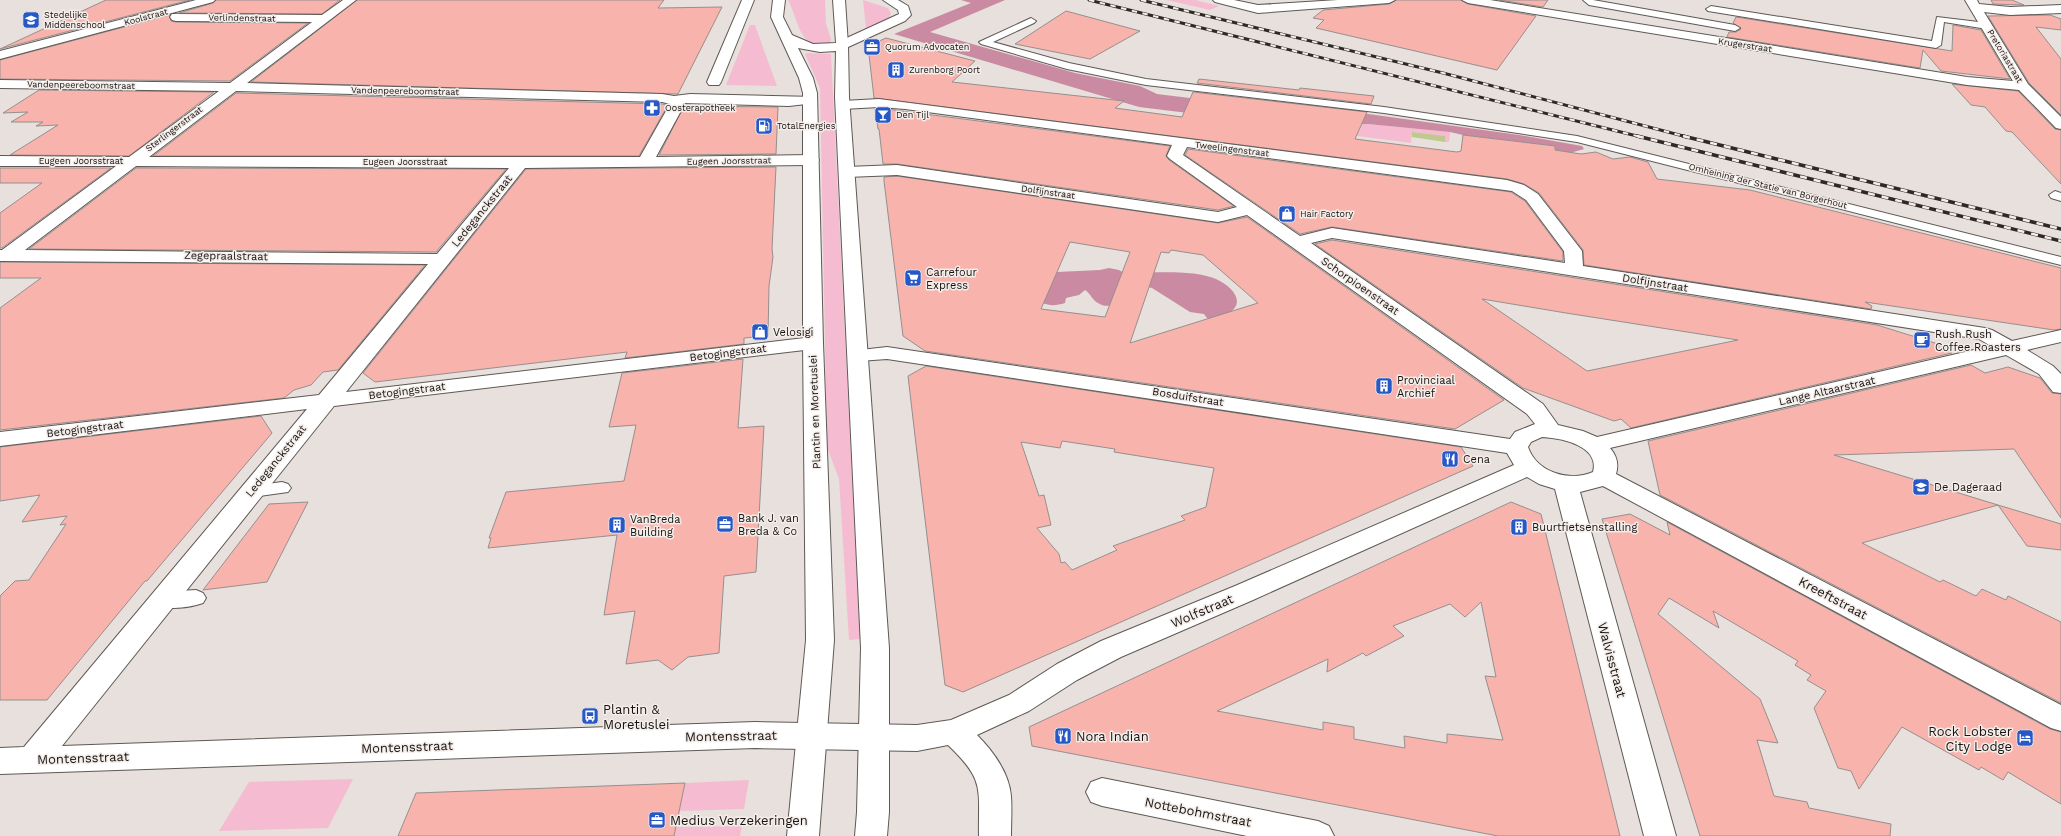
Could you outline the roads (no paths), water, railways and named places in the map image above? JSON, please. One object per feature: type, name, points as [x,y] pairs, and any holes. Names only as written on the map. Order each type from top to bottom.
[{"type":"street","name":"Koolstraat","points":[[0,55],[209,0]]},
{"type":"street","name":"Sterlingerstraat","points":[[3,256],[350,0]]},
{"type":"street","points":[[714,82],[748,0]]},
{"type":"street","name":"Plantin en Moretuslei","points":[[779,0],[777,17],[806,78],[810,100],[813,343],[820,640],[814,735],[803,836]]},
{"type":"street","points":[[786,37],[798,44],[812,48],[829,48],[842,45],[901,18],[904,15],[904,8],[889,0]]},
{"type":"street","points":[[1219,0],[1258,9],[1390,0]]},
{"type":"street","name":"Krugerstraat","points":[[1468,0],[1959,80],[2023,86]]},
{"type":"street","points":[[838,1],[842,45],[843,105],[859,355],[875,648],[875,738],[871,836]]},
{"type":"street","points":[[1973,3],[2010,11],[2061,9]]},
{"type":"street","name":"Pretoriastraat","points":[[1973,3],[2023,86],[2061,125]]},
{"type":"street","name":"Verlindenstraat","points":[[161,13],[171,16],[323,19]]},
{"type":"street","points":[[7,40],[27,41],[36,46]]},
{"type":"street","name":"Vandenpeereboomstraat","points":[[0,84],[231,87],[662,98],[674,100],[690,98],[789,102],[810,100]]},
{"type":"street","points":[[645,162],[677,104],[674,100]]},
{"type":"street","name":"Tweelingenstraat","points":[[843,105],[899,104],[1181,143],[1507,185],[1518,188],[1532,196],[1573,251],[1574,271]]},
{"type":"street","name":"Schorpioenstraat","points":[[1181,143],[1175,156],[1536,409],[1550,430]]},
{"type":"street","name":"Eugeen Joorsstraat","points":[[0,161],[521,163],[811,160]]},
{"type":"street","name":"Ledeganckstraat","points":[[32,760],[521,163]]},
{"type":"street","name":"Dolfijnstraat","points":[[847,172],[897,170],[1218,217],[1249,208]]},
{"type":"street","name":"Dolfijnstraat","points":[[1296,242],[1332,233],[1985,334],[2046,370],[2061,387]]},
{"type":"street","name":"Zegepraalstraat","points":[[3,256],[444,258]]},
{"type":"street","name":"Lange Altaarstraat","points":[[1594,445],[2061,336]]},
{"type":"street","name":"Betogingstraat","points":[[0,438],[813,343]]},
{"type":"street","name":"Bosduifstraat","points":[[859,355],[887,353],[1522,458],[1539,475],[1566,484],[1588,484],[1604,477]]},
{"type":"street","points":[[1522,458],[1518,441],[1530,432],[1550,430],[1568,433],[1594,445],[1602,453],[1607,462],[1608,470],[1604,477]]},
{"type":"street","name":"Wolfstraat","points":[[875,738],[917,738],[954,732],[1019,703],[1068,672],[1111,649],[1244,593],[1522,458]]},
{"type":"street","name":"Kreeftstraat","points":[[1604,477],[2061,719]]},
{"type":"street","name":"Walvisstraat","points":[[1566,484],[1660,836]]},
{"type":"street","points":[[954,732],[969,745],[988,771],[995,793],[995,836]]},
{"type":"street","name":"Montensstraat","points":[[0,761],[747,735],[814,735]]},
{"type":"street","points":[[814,735],[875,738]]},
{"type":"street","name":"Nottebohmstraat","points":[[1102,792],[1318,836]]},
{"type":"lane","points":[[1588,0],[1589,2],[1647,9],[1735,28]]},
{"type":"lane","points":[[1703,22],[1714,4],[1936,45],[1940,19],[1987,26]]},
{"type":"lane","name":"Omheining der Statie van Borgerhout","points":[[1031,21],[984,42],[1067,66],[1146,82],[1473,122],[1577,139],[1620,148],[2061,261]]},
{"type":"lane","points":[[252,491],[282,488]]},
{"type":"lane","points":[[162,600],[196,598]]},
{"type":"railway","points":[[1089,0],[1641,137]]},
{"type":"railway","points":[[1141,0],[1443,73],[1686,137]]},
{"type":"railway","points":[[1637,136],[2061,241]]},
{"type":"railway","points":[[1686,137],[2061,229]]},
{"type":"place","name":"Stedelijke Middenschool","points":[[31,20]]},
{"type":"place","name":"Quorum Advocaten","points":[[872,47]]},
{"type":"place","name":"Zurenborg Poort","points":[[896,70]]},
{"type":"place","name":"Oosterapotheek","points":[[652,108]]},
{"type":"place","name":"Den Tijl","points":[[883,115]]},
{"type":"place","name":"TotalEnergies","points":[[764,126]]},
{"type":"place","name":"Hair Factory","points":[[1287,214]]},
{"type":"place","name":"Carrefour Express","points":[[913,278]]},
{"type":"place","name":"Velosigi","points":[[760,332]]},
{"type":"place","name":"Rush Rush Coffee Roasters","points":[[1922,340]]},
{"type":"place","name":"Provinciaal Archief","points":[[1384,386]]},
{"type":"place","name":"Cena","points":[[1450,459]]},
{"type":"place","name":"De Dageraad","points":[[1921,487]]},
{"type":"place","name":"Bank J. van Breda & Co","points":[[725,524]]},
{"type":"place","name":"VanBreda Building","points":[[617,525]]},
{"type":"place","name":"Buurtfietsenstalling","points":[[1519,527]]},
{"type":"place","name":"Plantin & Moretuslei","points":[[590,716]]},
{"type":"place","name":"Nora Indian","points":[[1063,736]]},
{"type":"place","name":"Rock Lobster City Lodge","points":[[2025,738]]},
{"type":"place","name":"Medius Verzekeringen","points":[[657,820]]}]
